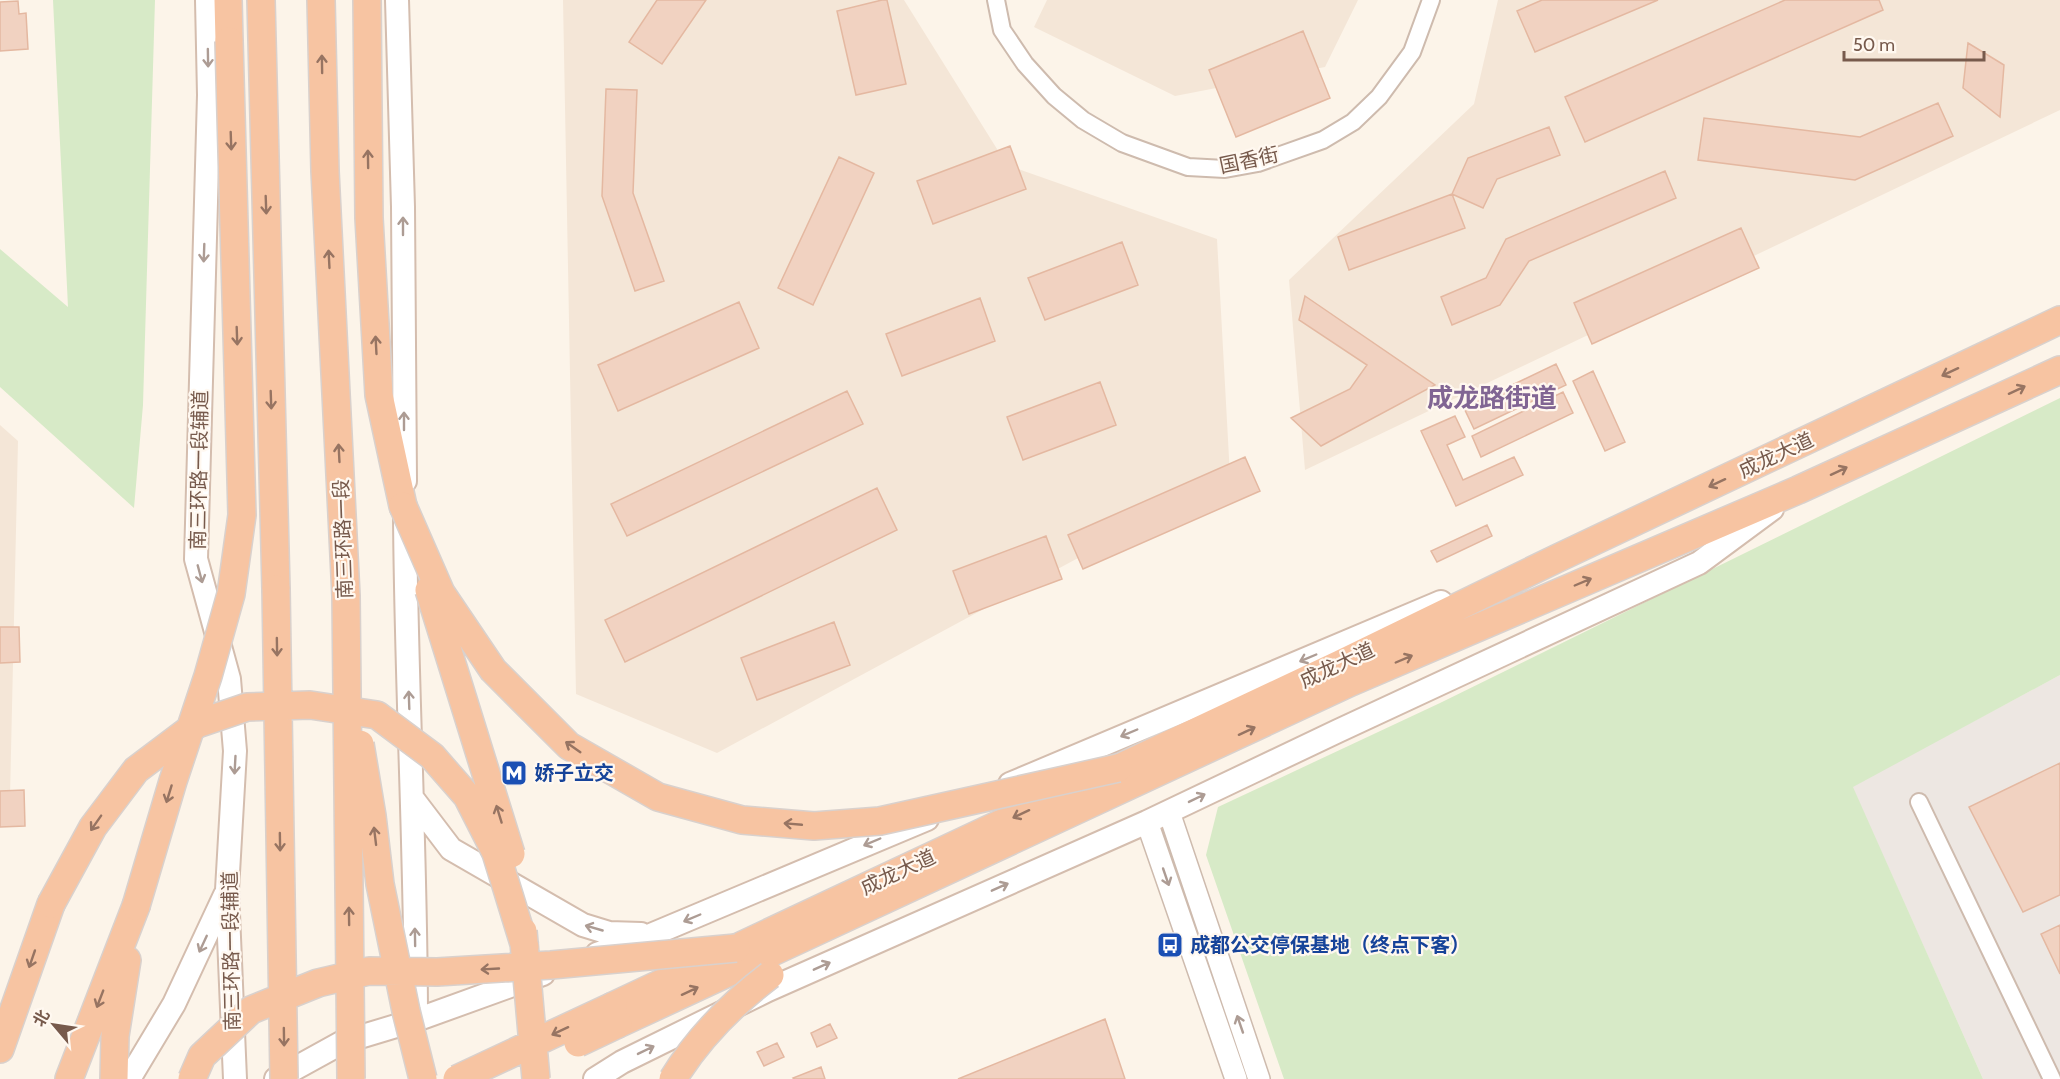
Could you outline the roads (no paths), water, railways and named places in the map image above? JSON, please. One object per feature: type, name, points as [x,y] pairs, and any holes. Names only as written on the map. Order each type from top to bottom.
[{"type":"highway","points":[[69,1079],[136,906],[173,781],[208,676],[231,594],[242,515],[228,0]]},
{"type":"highway","points":[[261,0],[276,588],[284,1079]]},
{"type":"highway","name":"南三环路一段","points":[[321,0],[325,171],[346,596],[351,1079]]},
{"type":"highway","points":[[367,0],[369,218],[379,395],[403,506],[515,868],[525,946],[536,1079]]},
{"type":"highway","name":"成龙大道","points":[[616,1015],[1345,673],[1558,558],[2060,320]]},
{"type":"highway","name":"成龙大道","points":[[1345,673],[1798,490],[2060,370]]},
{"type":"highway","points":[[403,506],[441,593],[493,670],[569,746],[658,797],[742,820],[814,826],[879,821],[1124,777]]},
{"type":"highway","points":[[345,662],[372,816],[380,884],[406,1011],[423,1079]]},
{"type":"highway","points":[[0,1049],[51,904],[93,827],[136,770],[197,724],[247,707],[310,705],[377,715],[432,756],[467,796],[496,853],[525,946]]},
{"type":"highway","points":[[673,1079],[689,1053],[743,996],[770,975],[849,930],[996,866],[1124,777]]},
{"type":"highway","name":"成龙大道","points":[[616,1015],[736,948],[1124,777]]},
{"type":"highway","points":[[114,1079],[115,1036],[136,906]]},
{"type":"highway","points":[[192,1079],[202,1056],[251,1010],[318,983],[369,971],[436,972],[551,965],[736,948]]},
{"type":"highway","points":[[457,1079],[616,1015]]},
{"type":"highway","points":[[501,1079],[616,1015]]},
{"type":"main road","name":"南三环路一段辅道","points":[[207,0],[209,95],[196,559],[229,679],[235,751],[227,890],[235,1079]]},
{"type":"main road","points":[[397,0],[403,207],[405,615],[413,799],[416,1020],[412,1079]]},
{"type":"main road","points":[[595,1079],[622,1062],[768,990],[1169,812],[1699,562],[1798,490]]},
{"type":"main road","points":[[276,1079],[343,1042],[416,1020],[651,935],[1433,605],[1558,558]]},
{"type":"main road","points":[[413,799],[451,849],[583,925],[609,933],[651,935]]},
{"type":"main road","points":[[129,1079],[174,1004],[227,890]]},
{"type":"street","name":"国香街","points":[[996,0],[1002,30],[1025,64],[1054,96],[1083,120],[1122,143],[1188,167],[1225,169],[1258,163],[1323,140],[1353,122],[1379,98],[1412,52],[1431,0]]},
{"type":"street","points":[[1919,802],[2052,1079]]},
{"type":"street","points":[[1169,812],[1259,1079]]},
{"type":"street","points":[[1147,822],[1236,1079]]},
{"type":"street","points":[[604,1079],[622,1062]]},
{"type":"place","name":"娇子立交","points":[[514,773]]},
{"type":"place","name":"成都公交停保基地（终点下客）","points":[[1170,945]]},
{"type":"district","name":"成龙路街道","points":[[1492,398]]}]
